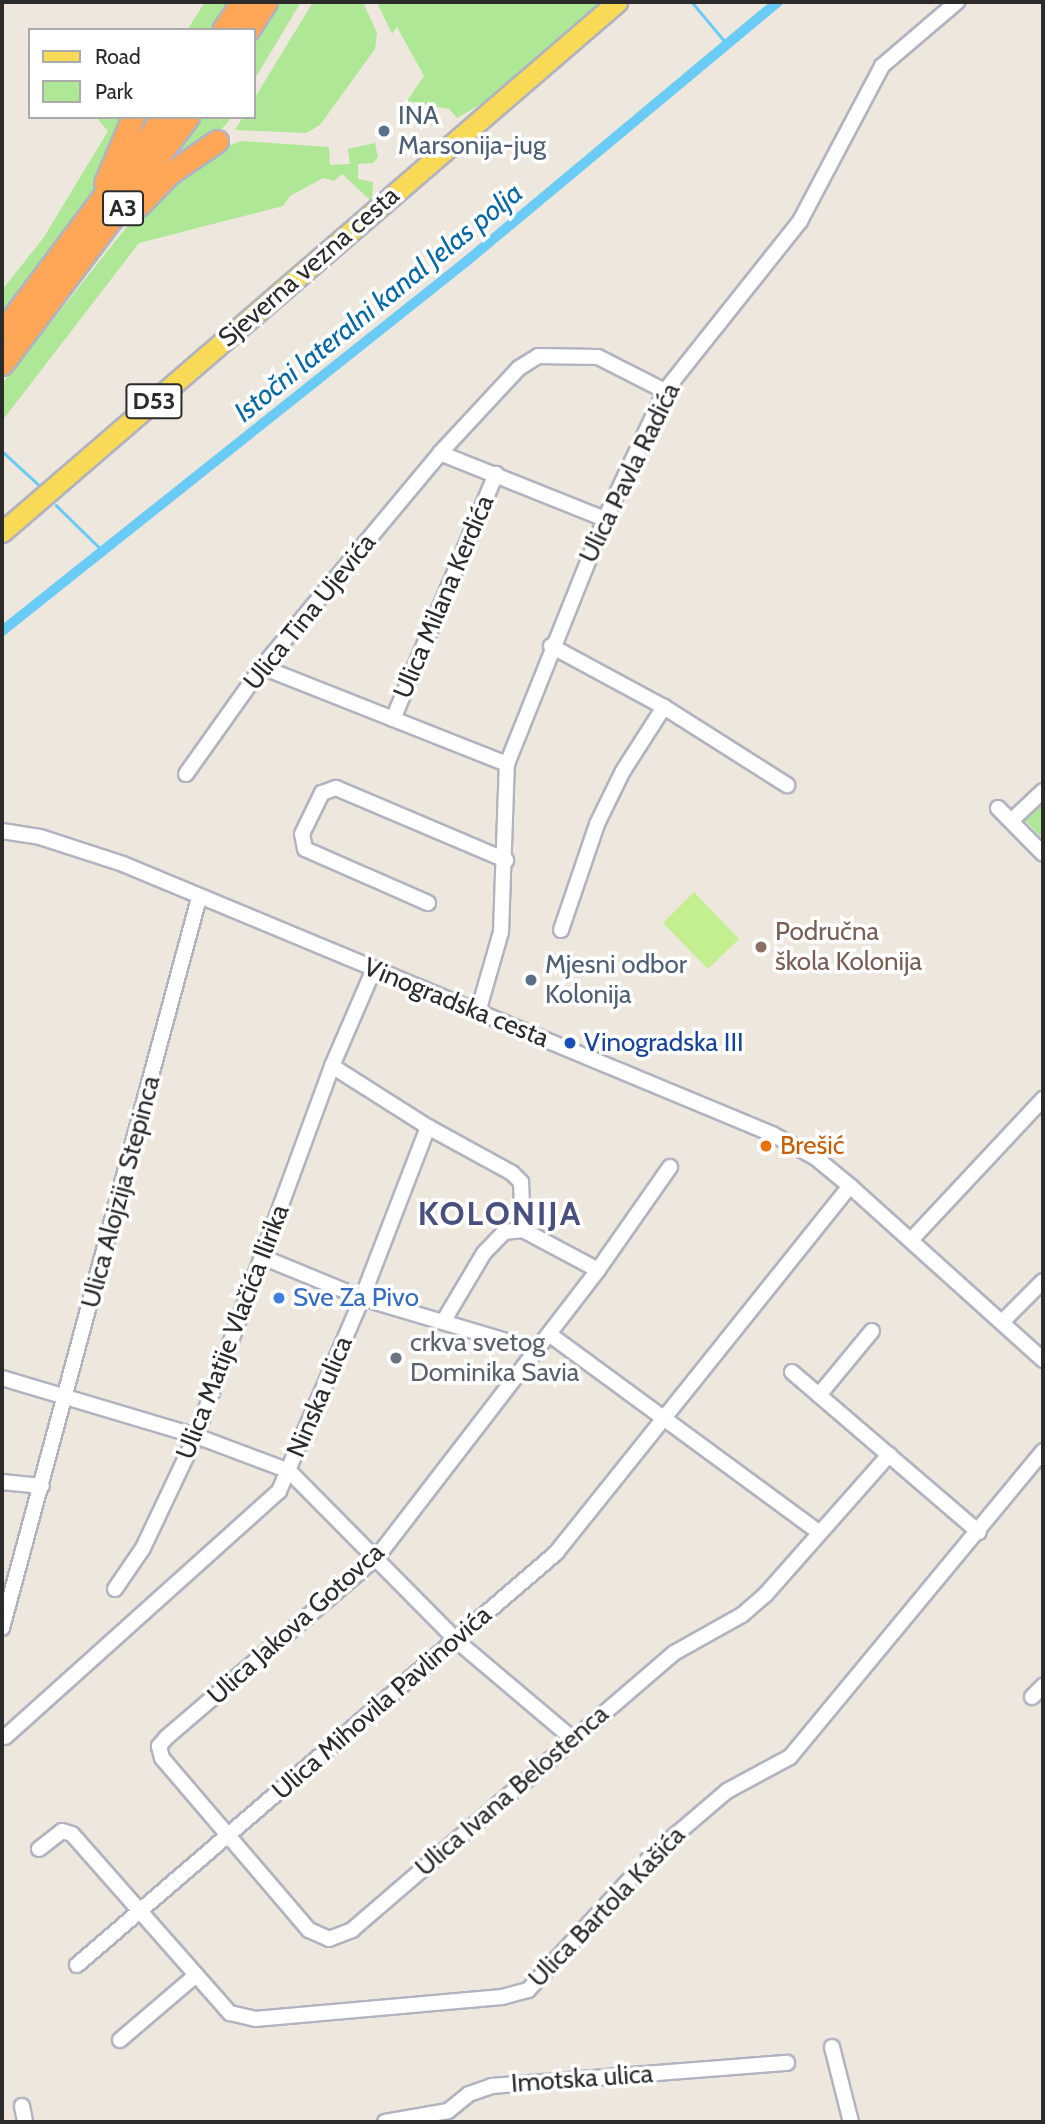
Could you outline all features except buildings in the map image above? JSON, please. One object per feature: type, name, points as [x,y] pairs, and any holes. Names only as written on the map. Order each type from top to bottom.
[{"type":"highway","points":[[224,28],[242,2]]},
{"type":"highway","points":[[249,28],[266,2]]},
{"type":"highway","points":[[59,261],[68,236],[105,182],[132,119]]},
{"type":"highway","name":"A3","points":[[2,332],[59,261],[162,119]]},
{"type":"highway","name":"A3","points":[[2,364],[187,119]]},
{"type":"highway","points":[[55,297],[77,282],[155,187],[217,141]]},
{"type":"main road","name":"Sjeverna vezna cesta","points":[[2,532],[617,2]]},
{"type":"street","name":"Ulica Pavla Radića","points":[[478,1012],[501,932],[506,860],[507,764],[551,646],[605,519],[665,391],[800,222],[882,66],[957,2]]},
{"type":"street","name":"Ulica Tina Ujevića","points":[[186,774],[262,667],[440,453],[519,368],[538,356],[598,357],[665,391]]},
{"type":"street","points":[[440,453],[605,519]]},
{"type":"street","name":"Ulica Milana Kerdića","points":[[393,719],[495,474]]},
{"type":"street","points":[[551,646],[664,708],[787,785]]},
{"type":"street","points":[[262,667],[507,764]]},
{"type":"street","points":[[561,930],[597,824],[623,771],[664,708]]},
{"type":"street","points":[[428,904],[305,849],[302,834],[322,793],[336,788],[506,860]]},
{"type":"street","points":[[1011,821],[1043,791]]},
{"type":"street","points":[[998,808],[1043,854]]},
{"type":"street","points":[[2,831],[2,843]]},
{"type":"street","name":"Vinogradska cesta","points":[[2,831],[40,837],[89,852],[772,1134],[816,1158],[850,1186],[912,1239],[1043,1360]]},
{"type":"street","name":"Ulica Alojzija Stepinca","points":[[2,1628],[199,898]]},
{"type":"street","name":"Ulica Matije Vlačića Ilirika","points":[[116,1589],[143,1548],[196,1436],[332,1066],[374,969]]},
{"type":"street","points":[[332,1066],[521,1182],[523,1230]]},
{"type":"street","points":[[912,1239],[1043,1099]]},
{"type":"street","name":"Ninska ulica","points":[[5,1737],[279,1491],[362,1298],[428,1127]]},
{"type":"street","name":"Ulica Jakova Gotovca","points":[[166,1738],[377,1557],[598,1270],[670,1167]]},
{"type":"street","name":"Ulica Mihovila Pavlinovića","points":[[77,1965],[457,1641],[555,1553],[850,1186]]},
{"type":"street","points":[[443,1322],[484,1253],[504,1232],[523,1230],[598,1270]]},
{"type":"street","points":[[262,1257],[362,1298],[536,1350]]},
{"type":"street","points":[[1002,1322],[1043,1281]]},
{"type":"street","points":[[819,1395],[872,1331]]},
{"type":"street","points":[[549,1334],[820,1533]]},
{"type":"street","points":[[792,1372],[979,1532]]},
{"type":"street","points":[[2,1378],[196,1436],[289,1471],[377,1557],[457,1641],[573,1739]]},
{"type":"street","name":"Ulica Bartola Kašića","points":[[40,1849],[62,1831],[72,1835],[230,2013],[255,2019],[502,1997],[528,1990],[652,1855],[727,1791],[790,1757],[979,1532],[1043,1451]]},
{"type":"street","name":"Ulica Ivana Belostenca","points":[[166,1738],[159,1746],[162,1758],[309,1930],[329,1939],[352,1930],[674,1653],[758,1601],[889,1455]]},
{"type":"street","points":[[2,1482],[42,1486]]},
{"type":"street","points":[[1032,1697],[1043,1686]]},
{"type":"street","points":[[120,2040],[196,1975]]},
{"type":"street","points":[[832,2047],[851,2122]]},
{"type":"street","name":"Imotska ulica","points":[[385,2122],[448,2111],[469,2094],[492,2086],[787,2063]]},
{"type":"street","points":[[22,2106],[25,2122]]},
{"type":"green space","points":[[205,2],[232,2],[215,28],[188,28]]},
{"type":"green space","points":[[281,2],[301,2],[256,77],[256,39]]},
{"type":"green space","points":[[313,2],[363,2],[377,33],[375,49],[320,125],[306,133],[235,130],[242,119],[256,119],[256,96]]},
{"type":"green space","points":[[377,2],[606,2],[493,97],[457,118],[449,109],[407,101],[424,76],[397,27],[392,34]]},
{"type":"green space","points":[[98,119],[128,119],[96,192],[2,315],[2,290],[44,237],[108,131]]},
{"type":"green space","points":[[200,119],[230,119],[219,132],[166,168]]},
{"type":"green space","points":[[242,141],[329,147],[330,165],[350,164],[348,149],[375,143],[378,157],[373,163],[358,164],[358,179],[373,182],[372,202],[342,174],[334,181],[323,178],[290,196],[283,206],[139,243],[2,421],[2,384],[121,234],[147,204],[221,148]]},
{"type":"green space","points":[[1040,805],[1043,808],[1043,839],[1024,819]]},
{"type":"green space","points":[[694,892],[739,939],[708,969],[663,923]]},
{"type":"waterway","points":[[692,2],[727,44]]},
{"type":"waterway","name":"Istočni lateralni kanal Jelas polja","points":[[2,631],[468,260],[778,2]]},
{"type":"waterway","points":[[2,451],[39,485]]},
{"type":"waterway","points":[[56,505],[102,550]]},
{"type":"place","name":"INA Marsonija-jug","points":[[384,131]]},
{"type":"place","name":"Područna škola Kolonija","points":[[761,947]]},
{"type":"place","name":"Mjesni odbor Kolonija","points":[[531,980]]},
{"type":"place","name":"Vinogradska III","points":[[570,1043]]},
{"type":"place","name":"Brešić","points":[[766,1146]]},
{"type":"place","name":"Sve Za Pivo","points":[[279,1298]]},
{"type":"place","name":"crkva svetog Dominika Savia","points":[[396,1358]]},
{"type":"district","name":"KOLONIJA","points":[[500,1214]]}]
